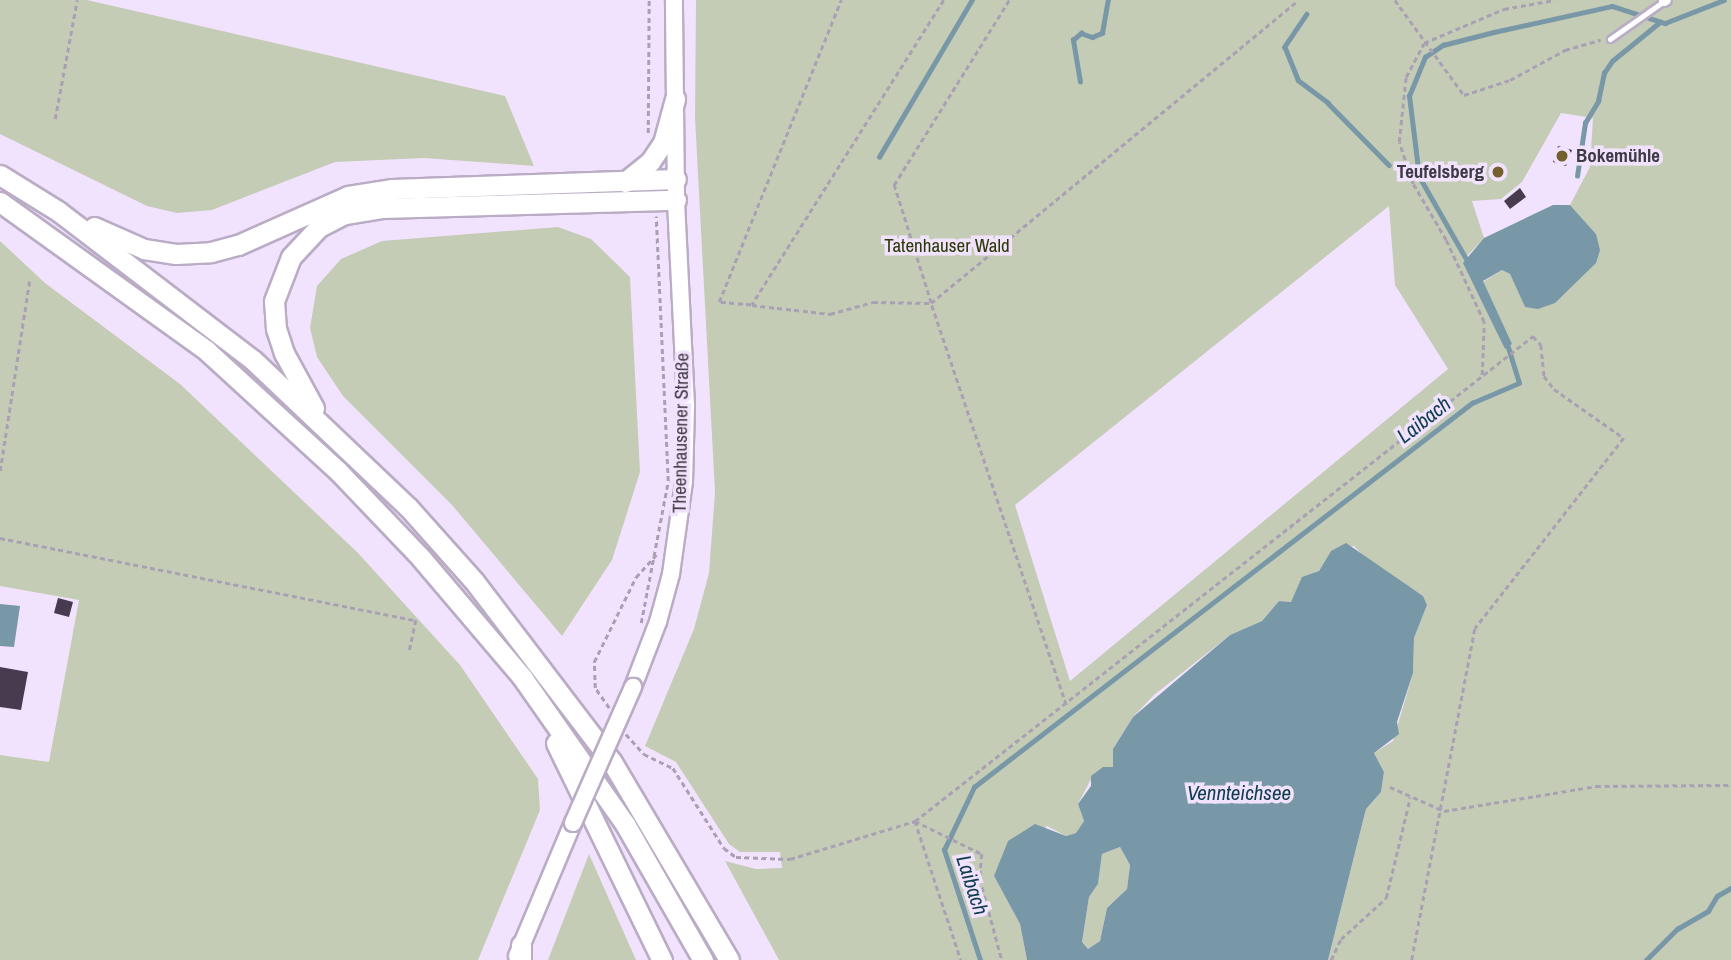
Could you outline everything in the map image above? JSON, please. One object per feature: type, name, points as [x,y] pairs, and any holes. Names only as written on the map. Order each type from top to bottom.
[{"type":"highway","points":[[625,182],[650,162],[663,144],[675,99]]},
{"type":"highway","points":[[0,175],[58,211],[253,360],[319,418],[474,581],[554,681],[637,802],[729,960]]},
{"type":"highway","points":[[58,211],[144,249],[176,254],[238,245],[348,195],[392,189],[676,179]]},
{"type":"highway","points":[[319,418],[284,353],[274,301],[291,257],[319,227],[345,214],[382,208],[676,200]]},
{"type":"highway","points":[[0,202],[154,310],[261,397],[421,558],[522,677],[625,824],[704,960]]},
{"type":"highway","points":[[522,677],[662,960]]},
{"type":"main road","name":"Theenhausener Straße","points":[[519,955],[633,687],[658,622],[671,574],[684,482],[686,406],[676,200],[674,0]]},
{"type":"lane","points":[[1610,38],[1665,0]]},
{"type":"path","points":[[55,119],[77,0]]},
{"type":"path","points":[[649,0],[651,111],[644,155],[650,162]]},
{"type":"path","points":[[841,0],[719,302],[830,314],[873,302],[930,303],[1297,0]]},
{"type":"path","points":[[752,306],[944,0]]},
{"type":"path","points":[[1009,0],[894,185],[930,303],[1066,705]]},
{"type":"path","points":[[1395,0],[1464,95],[1510,80],[1565,50],[1610,38]]},
{"type":"path","points":[[1482,375],[1484,322],[1446,240],[1413,184],[1399,142],[1406,77],[1424,43],[1504,9],[1554,0]]},
{"type":"path","points":[[639,631],[657,554],[669,435],[655,202]]},
{"type":"path","points":[[0,471],[30,278]]},
{"type":"path","points":[[625,732],[644,754],[673,768],[724,848],[752,861],[790,859],[915,821],[1533,336],[1541,345],[1544,376],[1554,389],[1624,438],[1475,629],[1444,811],[1412,960]]},
{"type":"path","points":[[0,538],[416,620],[409,652]]},
{"type":"path","points":[[611,710],[596,688],[594,662],[636,577],[657,554]]},
{"type":"path","points":[[1390,788],[1444,811],[1595,786],[1731,785]]},
{"type":"path","points":[[1331,960],[1341,939],[1386,898],[1410,796]]},
{"type":"path","points":[[915,821],[982,854],[980,879],[1002,960]]},
{"type":"path","points":[[915,821],[961,960]]},
{"type":"green space","points":[[0,0],[87,0],[505,96],[534,166],[424,158],[335,162],[212,210],[177,213],[147,206],[0,134]]},
{"type":"green space","name":"Tatenhauser Wald","points":[[696,0],[1731,0],[1731,960],[1328,960],[1366,809],[1381,792],[1384,772],[1374,753],[1393,741],[1413,673],[1414,638],[1427,605],[1422,595],[1370,563],[1354,546],[1331,551],[1319,571],[1303,577],[1291,602],[1279,601],[1262,621],[1230,635],[1154,695],[1133,717],[1114,747],[1113,767],[1090,781],[1078,804],[1084,821],[1076,833],[1066,836],[1047,826],[994,876],[1020,924],[1027,960],[779,960],[725,861],[756,869],[782,868],[780,852],[740,852],[729,844],[676,762],[645,746],[694,629],[709,573],[715,492],[695,118]],"holes":[[[1561,113],[1593,118],[1590,167],[1570,205],[1596,234],[1525,307],[1510,274],[1502,270],[1483,282],[1511,344],[1505,349],[1466,257],[1484,238],[1472,201],[1501,199],[1522,182]],[[1389,206],[1395,285],[1448,369],[1070,681],[1015,505]]]},
{"type":"green space","points":[[558,227],[591,239],[630,277],[640,472],[612,560],[562,636],[452,505],[343,396],[317,357],[310,328],[317,286],[341,259],[382,241]]},
{"type":"green space","points":[[0,241],[45,283],[180,384],[358,553],[460,665],[538,779],[540,810],[478,960],[0,960],[0,755],[49,762],[79,600],[0,586]]},
{"type":"green space","points":[[1120,847],[1130,865],[1127,889],[1107,908],[1100,941],[1088,949],[1082,942],[1089,897],[1098,884],[1102,854]]},
{"type":"green space","points":[[589,854],[636,960],[548,960]]},
{"type":"water","points":[[1553,205],[1570,205],[1596,234],[1600,250],[1596,263],[1555,303],[1538,309],[1525,307],[1510,274],[1502,270],[1483,281],[1512,344],[1505,349],[1463,263],[1484,238]]},
{"type":"water","name":"Vennteichsee","points":[[1346,543],[1423,596],[1427,605],[1414,638],[1413,673],[1397,722],[1399,734],[1374,753],[1384,772],[1381,792],[1366,809],[1328,960],[1027,960],[1020,924],[994,876],[1008,841],[1035,824],[1066,836],[1076,833],[1084,821],[1078,804],[1091,786],[1091,776],[1103,767],[1113,767],[1113,749],[1133,717],[1230,635],[1262,621],[1279,601],[1291,602],[1302,577],[1319,571],[1331,551]],"holes":[[[1120,847],[1130,865],[1127,889],[1107,908],[1100,941],[1088,949],[1082,942],[1089,897],[1098,884],[1102,854]]]},
{"type":"water","points":[[0,604],[20,606],[14,647],[0,646]]},
{"type":"building","name":"Bokemühle","points":[[1558,146],[1572,150],[1566,166],[1553,162]]},
{"type":"building","points":[[1520,188],[1526,197],[1510,209],[1504,201]]},
{"type":"building","points":[[58,598],[73,602],[69,617],[54,613]]},
{"type":"building","points":[[0,667],[28,672],[21,710],[0,707]]},
{"type":"waterway","points":[[879,157],[972,0]]},
{"type":"waterway","points":[[1080,82],[1073,40],[1081,33],[1092,37],[1102,33],[1108,0]]},
{"type":"waterway","name":"Laibach","points":[[1467,261],[1419,177],[1409,96],[1425,57],[1443,45],[1612,6],[1665,23],[1724,0]]},
{"type":"waterway","points":[[1307,14],[1285,47],[1298,80],[1328,103],[1389,165]]},
{"type":"waterway","points":[[1577,176],[1585,123],[1598,101],[1604,73],[1612,61],[1660,22]]},
{"type":"waterway","name":"Laibach","points":[[980,960],[944,850],[974,787],[1472,403],[1519,383],[1506,341]]},
{"type":"waterway","name":"Laibach","points":[[1646,960],[1677,929],[1708,911],[1717,896],[1731,888]]},
{"type":"place","name":"Bokemühle","points":[[1562,156]]},
{"type":"place","name":"Teufelsberg","points":[[1498,172]]}]
